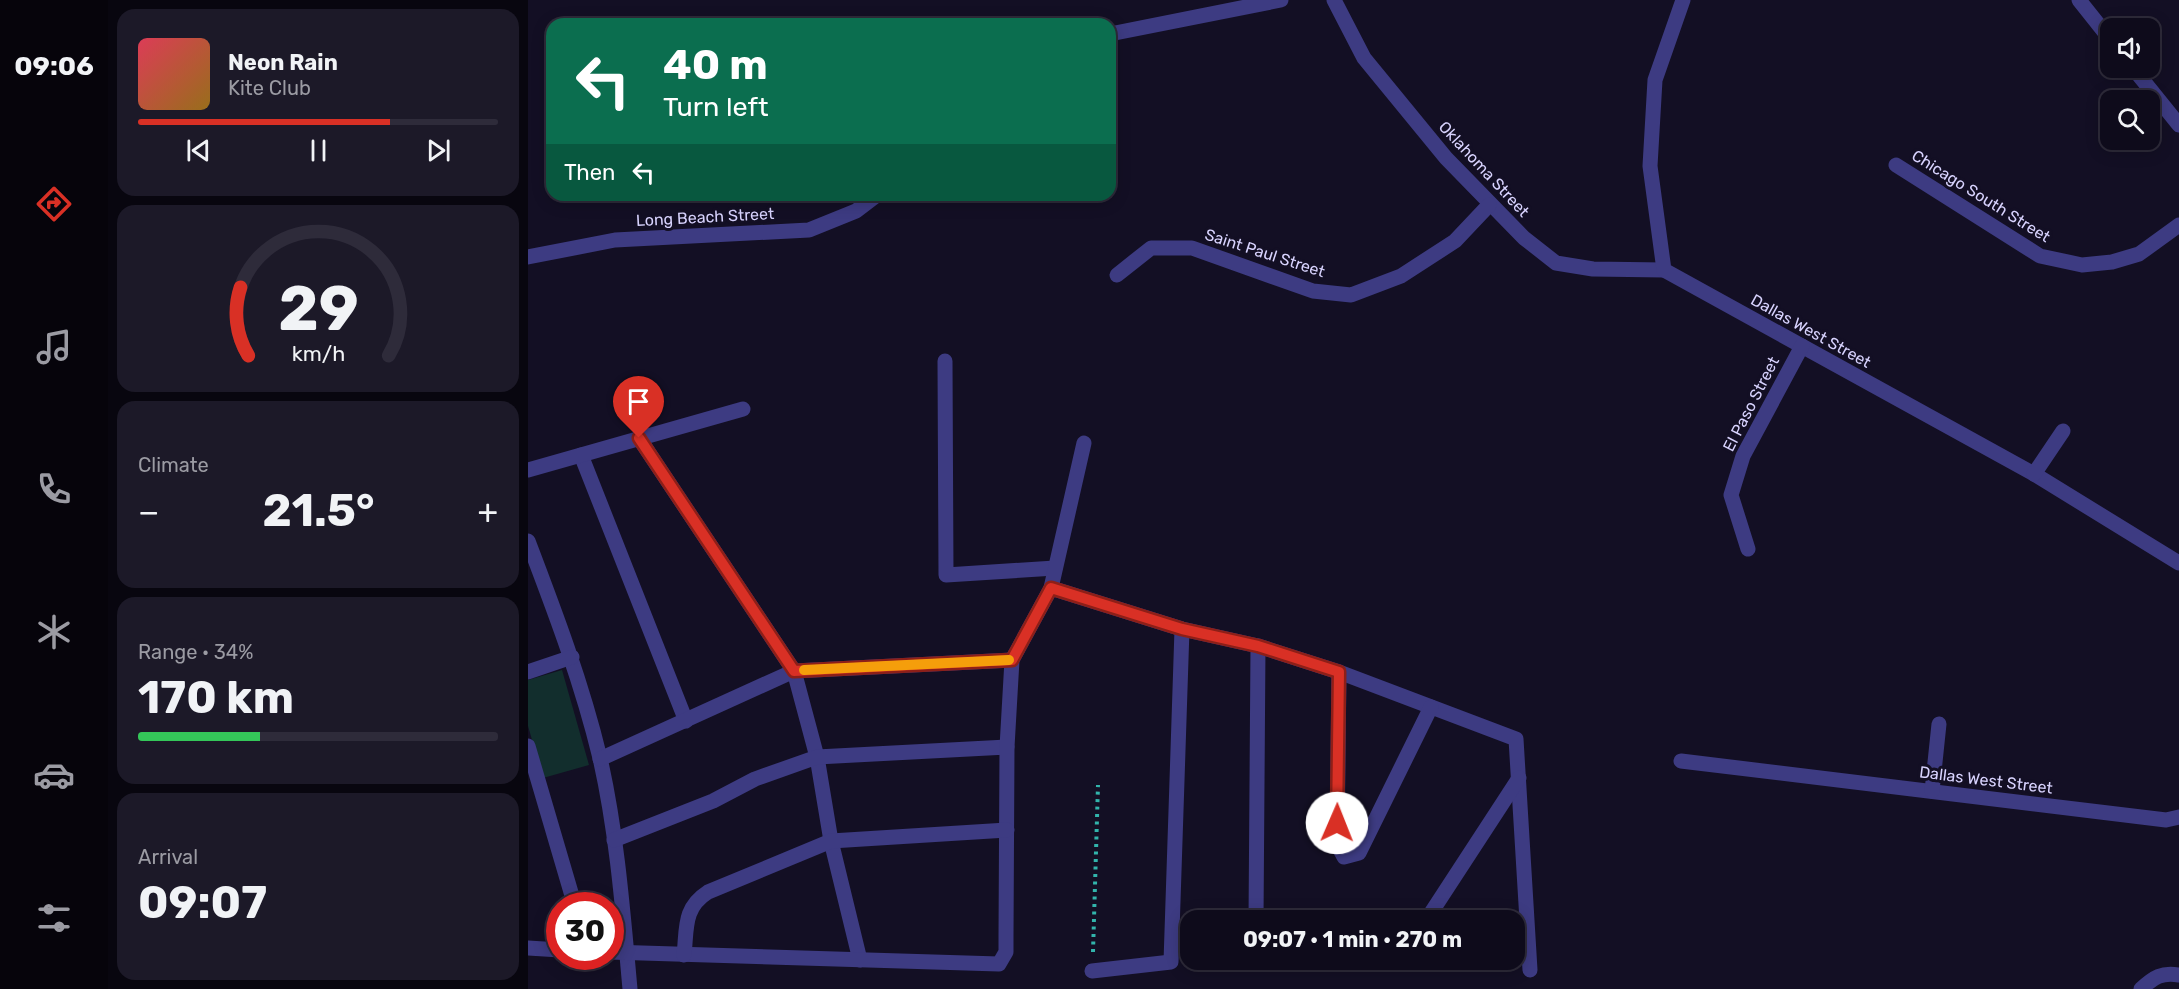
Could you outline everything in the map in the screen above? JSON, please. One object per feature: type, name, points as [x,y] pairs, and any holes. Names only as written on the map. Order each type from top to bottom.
[{"type":"street","points":[[1116,33],[1281,0]]},
{"type":"street","name":"Oklahoma Street","points":[[1334,0],[1364,58],[1446,158],[1489,205],[1556,263],[1593,269],[1664,270]]},
{"type":"street","points":[[1664,270],[1650,166],[1655,80],[1683,0]]},
{"type":"street","points":[[2079,0],[2100,26]]},
{"type":"street","points":[[2141,78],[2179,124]]},
{"type":"street","name":"Chicago South Street","points":[[1896,165],[2040,256],[2061,261],[2082,265],[2112,262],[2139,254],[2179,225]]},
{"type":"street","name":"Long Beach Street","points":[[528,257],[615,240],[809,230],[856,211],[869,201]]},
{"type":"street","name":"Saint Paul Street","points":[[1117,274],[1151,248],[1192,248],[1313,291],[1351,295],[1401,276],[1455,242],[1489,205]]},
{"type":"street","name":"Dallas West Street","points":[[1664,270],[2034,474],[2179,562]]},
{"type":"street","name":"El Paso Street","points":[[1748,549],[1731,495],[1743,456],[1802,346]]},
{"type":"street","points":[[945,361],[946,575],[1055,568]]},
{"type":"street","points":[[528,470],[742,409]]},
{"type":"street","points":[[2034,474],[2063,431]]},
{"type":"street","points":[[639,438],[794,671],[817,757],[831,841],[860,960]]},
{"type":"street","points":[[624,953],[999,964],[1006,952],[1007,747],[1012,660],[1051,588],[1084,443]]},
{"type":"street","points":[[581,455],[686,722]]},
{"type":"street","points":[[528,541],[572,657],[600,759],[614,840],[630,989]]},
{"type":"street","points":[[1051,588],[1182,629],[1258,646],[1339,672],[1516,739],[1530,970]]},
{"type":"street","points":[[1092,971],[1171,962],[1182,629]]},
{"type":"street","points":[[1256,910],[1258,646]]},
{"type":"street","points":[[528,672],[572,657]]},
{"type":"street","points":[[600,759],[686,722],[794,671],[1012,660]]},
{"type":"street","points":[[1339,672],[1337,844],[1344,857],[1359,853],[1431,707]]},
{"type":"street","points":[[1932,791],[1939,724]]},
{"type":"street","points":[[528,746],[571,892]]},
{"type":"street","points":[[614,840],[713,801],[782,768],[817,757],[1007,747]]},
{"type":"street","name":"Dallas West Street","points":[[1681,761],[2166,820],[2179,817]]},
{"type":"street","points":[[1433,910],[1519,778]]},
{"type":"street","points":[[684,955],[687,917],[695,901],[708,892],[831,841],[1007,830]]},
{"type":"street","points":[[528,948],[546,949]]},
{"type":"street","points":[[2141,989],[2153,978],[2166,973],[2179,975]]},
{"type":"path","points":[[1092,971],[1098,785]]},
{"type":"green space","points":[[562,670],[589,765],[543,778],[528,726],[528,680]]},
{"type":"slow traffic","points":[[804,670],[1009,660]]},
{"type":"route","points":[[639,438],[794,671],[1012,660],[1051,588],[1182,629],[1258,646],[1339,672],[1337,823]]}]
